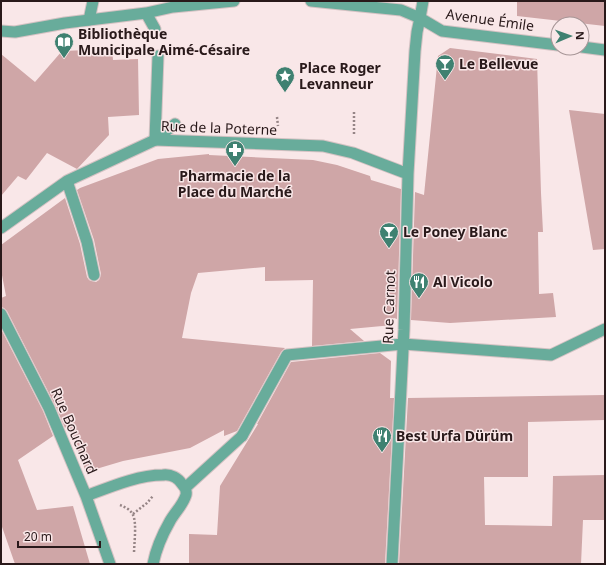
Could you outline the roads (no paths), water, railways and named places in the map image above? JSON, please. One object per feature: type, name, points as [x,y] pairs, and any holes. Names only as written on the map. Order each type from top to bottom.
[{"type":"street","points":[[89,20],[93,1]]},
{"type":"street","points":[[1,31],[15,32],[65,23],[146,13],[173,7],[234,1]]},
{"type":"street","name":"Avenue Émile","points":[[311,1],[401,10],[420,18],[442,31],[550,43]]},
{"type":"street","name":"Rue Carnot","points":[[392,564],[403,344],[408,174],[415,51],[417,32],[424,1]]},
{"type":"street","points":[[146,13],[155,29]]},
{"type":"street","points":[[590,48],[605,50]]},
{"type":"street","points":[[155,140],[158,56]]},
{"type":"street","points":[[155,140],[175,124]]},
{"type":"street","name":"Rue de la Poterne","points":[[1,228],[67,181],[155,140],[323,146],[353,153],[408,174]]},
{"type":"street","points":[[67,181],[87,242],[94,275]]},
{"type":"street","name":"Rue Bouchard","points":[[1,314],[50,408],[86,496],[110,564]]},
{"type":"street","points":[[185,488],[242,436],[287,355],[403,344],[551,356],[605,329]]},
{"type":"street","points":[[86,496],[124,482],[164,474],[174,476],[181,482],[186,493],[183,502],[170,520],[153,564]]},
{"type":"place","name":"Bibliothèque Municipale Aimé-Césaire","points":[[64,59]]},
{"type":"place","name":"Le Bellevue","points":[[445,81]]},
{"type":"place","name":"Place Roger Levanneur","points":[[285,93]]},
{"type":"place","name":"Pharmacie de la Place du Marché","points":[[235,167]]},
{"type":"place","name":"Le Poney Blanc","points":[[389,249]]},
{"type":"place","name":"Al Vicolo","points":[[419,299]]},
{"type":"place","name":"Best Urfa Dürüm","points":[[382,453]]}]
